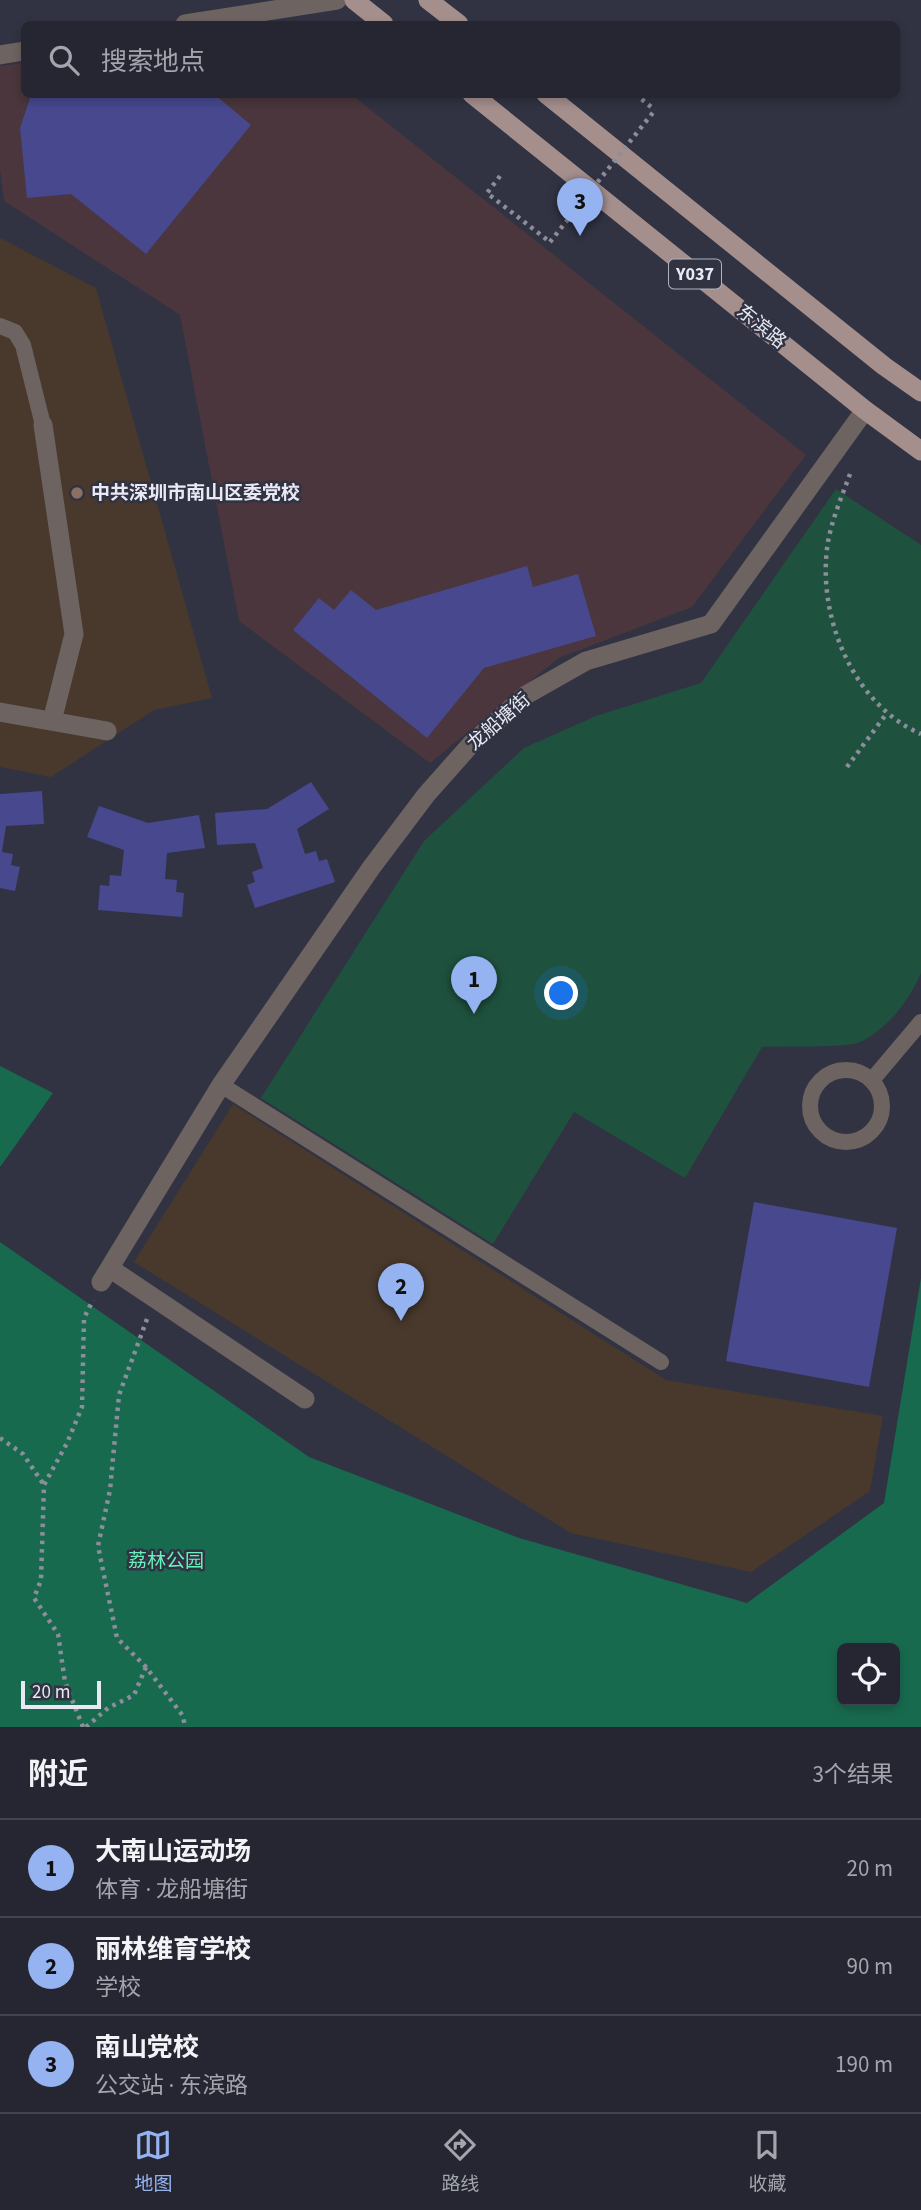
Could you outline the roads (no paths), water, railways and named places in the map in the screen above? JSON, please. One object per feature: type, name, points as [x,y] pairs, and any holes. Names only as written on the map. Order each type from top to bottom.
[{"type":"main road","points":[[354,0],[380,21]]},
{"type":"main road","points":[[428,0],[454,21]]},
{"type":"main road","name":"东滨路","points":[[477,98],[865,410],[921,450]]},
{"type":"main road","name":"Y037","points":[[551,98],[884,366],[921,392]]},
{"type":"street","points":[[204,21],[337,0]]},
{"type":"street","points":[[0,55],[21,52]]},
{"type":"street","name":"龙船塘街","points":[[305,1399],[155,1298],[106,1276],[222,1085],[371,868],[425,795],[473,742],[526,695],[586,661],[711,624],[865,410]]},
{"type":"street","points":[[43,425],[74,634],[52,721]]},
{"type":"street","points":[[0,712],[107,731]]},
{"type":"lane","points":[[0,326],[15,332],[23,345],[43,425]]},
{"type":"lane","points":[[872,1080],[921,1022]]},
{"type":"lane","points":[[838,1070],[851,1070],[872,1080],[882,1102],[877,1125],[869,1133],[859,1140],[848,1142],[825,1135],[817,1127],[811,1116],[812,1093],[827,1075],[838,1070]]},
{"type":"lane","points":[[222,1085],[661,1363]]},
{"type":"place","name":"南山党校","points":[[580,236]]},
{"type":"place","name":"中共深圳市南山区委党校","points":[[77,493]]},
{"type":"place","name":"大南山运动场","points":[[474,1014]]},
{"type":"place","name":"丽林维育学校","points":[[401,1321]]},
{"type":"park label","name":"荔林公园","points":[[166,1561]]}]
